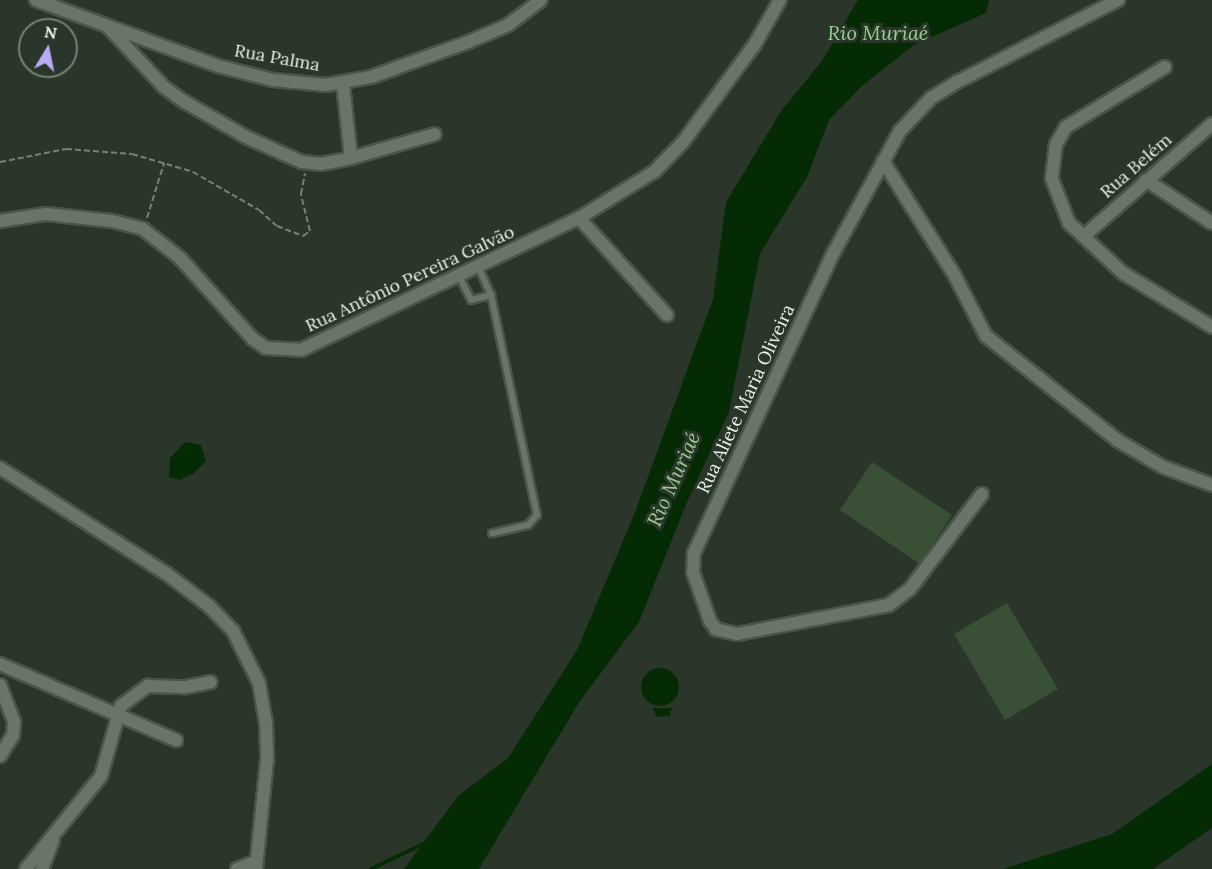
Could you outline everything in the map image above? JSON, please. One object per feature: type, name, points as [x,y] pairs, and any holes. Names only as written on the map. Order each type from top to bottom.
[{"type":"street","name":"Rua Palma","points":[[36,0],[218,66],[300,84],[343,84],[508,25],[541,0]]},
{"type":"street","name":"Rua Antônio Pereira Galvão","points":[[0,221],[46,214],[112,221],[143,229],[180,258],[253,339],[279,350],[314,345],[579,218],[655,171],[683,142],[755,44],[780,0]]},
{"type":"street","name":"Rua Aliete Maria Oliveira","points":[[982,494],[910,589],[889,605],[744,634],[723,632],[710,621],[693,572],[694,554],[834,252],[900,131],[931,98],[1118,0]]},
{"type":"street","points":[[106,25],[164,87],[185,102],[246,137],[307,162],[351,158],[435,134]]},
{"type":"street","points":[[1165,67],[1066,127],[1056,144],[1052,162],[1056,194],[1070,223],[1123,273],[1212,327]]},
{"type":"street","points":[[343,84],[351,158]]},
{"type":"street","name":"Rua Belém","points":[[1084,236],[1212,124]]},
{"type":"street","points":[[883,161],[956,276],[986,336],[1117,440],[1163,467],[1212,485]]},
{"type":"street","points":[[1146,180],[1212,223]]},
{"type":"street","points":[[579,218],[667,315]]},
{"type":"street","points":[[0,468],[167,574],[233,631],[259,683],[266,723],[267,760],[256,865],[237,869]]},
{"type":"street","points":[[0,664],[117,712],[176,740]]},
{"type":"street","points":[[26,869],[101,776],[117,712],[129,698],[148,686],[186,687],[211,682]]},
{"type":"street","points":[[0,685],[14,722],[13,735],[0,756]]},
{"type":"street","points":[[42,869],[56,831]]},
{"type":"lane","points":[[478,266],[491,295],[537,515],[535,521],[528,525],[492,533]]},
{"type":"lane","points":[[459,276],[471,300],[491,295]]},
{"type":"path","points":[[0,162],[45,151],[96,148],[164,162],[193,172],[259,210],[277,226],[303,236],[310,231],[301,194],[307,162]]},
{"type":"path","points":[[143,229],[164,162]]},
{"type":"shaded area","points":[[872,462],[952,515],[920,564],[840,510]]},
{"type":"shaded area","points":[[1007,603],[1058,689],[1005,720],[954,634]]},
{"type":"water","name":"Rio Muriaé","points":[[858,0],[989,0],[986,13],[914,45],[863,85],[829,120],[808,175],[760,254],[729,412],[687,502],[639,622],[580,701],[479,869],[404,869],[458,796],[508,758],[577,650],[634,515],[713,299],[726,202],[781,111],[822,61]]},
{"type":"water","points":[[185,442],[201,445],[206,461],[193,474],[180,480],[169,477],[170,458]]},
{"type":"water","points":[[660,668],[674,673],[679,687],[674,701],[660,706],[646,701],[641,687],[646,673]]},
{"type":"water","points":[[652,708],[672,708],[670,716],[657,717]]},
{"type":"water","points":[[1212,764],[1212,828],[1153,869],[1003,869],[1112,834]]},
{"type":"waterway","points":[[371,869],[425,843]]}]
